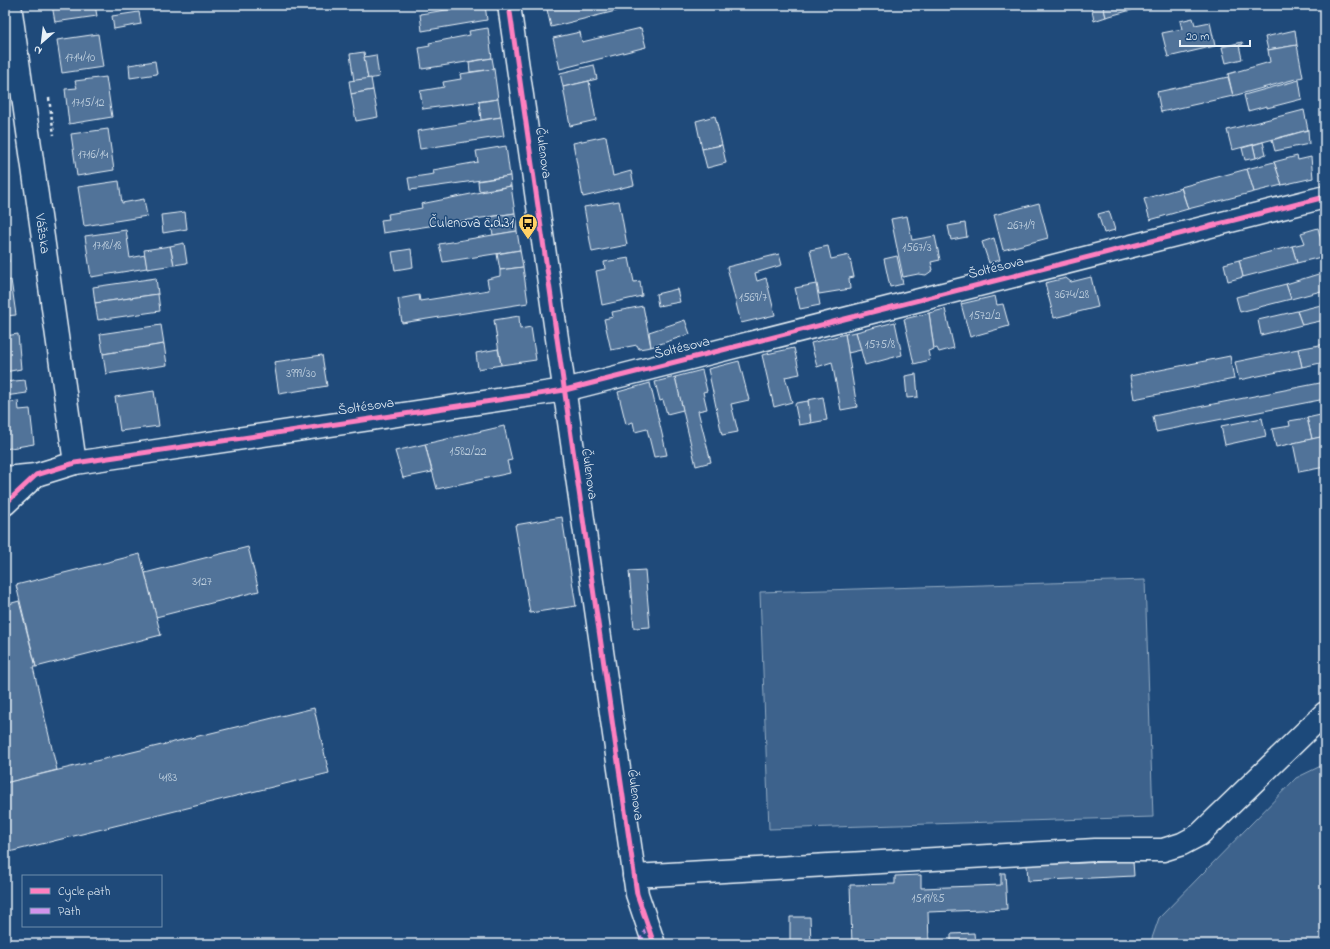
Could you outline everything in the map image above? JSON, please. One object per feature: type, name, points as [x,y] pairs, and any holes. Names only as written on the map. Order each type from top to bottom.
[{"type":"street","name":"Vážska","points":[[10,5],[75,462]]},
{"type":"street","name":"Čulenova","points":[[509,5],[634,876],[637,894],[654,944]]},
{"type":"street","name":"Šoltésova","points":[[5,478],[36,475],[75,462],[565,390],[1325,197]]},
{"type":"street","points":[[5,504],[36,475]]},
{"type":"street","points":[[634,876],[1095,850],[1163,850],[1182,844],[1199,835],[1325,713]]},
{"type":"shaded area","points":[[1145,580],[1153,817],[769,829],[760,592]]},
{"type":"shaded area","points":[[1325,764],[1325,944],[1150,944],[1159,918],[1296,778]]},
{"type":"building","points":[[52,5],[95,5],[97,16],[55,22]]},
{"type":"building","points":[[485,5],[487,20],[422,31],[420,14]]},
{"type":"building","points":[[546,5],[619,5],[620,10],[551,27]]},
{"type":"building","points":[[1091,5],[1103,5],[1106,17],[1094,21]]},
{"type":"building","points":[[1103,5],[1141,5],[1142,7],[1106,17]]},
{"type":"building","points":[[139,12],[141,24],[114,29],[112,16]]},
{"type":"building","points":[[1193,18],[1195,25],[1210,22],[1215,46],[1168,57],[1162,33],[1182,29],[1180,21]]},
{"type":"building","points":[[488,28],[492,58],[422,69],[419,48],[430,46],[429,43],[470,35],[469,31]]},
{"type":"building","points":[[641,28],[646,47],[560,69],[553,38],[580,32],[582,42]]},
{"type":"building","points":[[1295,30],[1297,45],[1268,50],[1265,37]]},
{"type":"building","points":[[98,34],[103,67],[62,73],[57,40]]},
{"type":"building","points":[[1242,42],[1243,44],[1239,45],[1242,59],[1226,63],[1222,47]]},
{"type":"building","points":[[1297,45],[1303,77],[1233,96],[1228,74],[1270,62],[1268,50]]},
{"type":"building","points":[[364,52],[368,79],[354,81],[350,54]]},
{"type":"building","points":[[376,55],[379,77],[368,79],[364,57]]},
{"type":"building","points":[[492,58],[494,69],[470,72],[469,62]]},
{"type":"building","points":[[155,61],[157,74],[130,78],[129,65]]},
{"type":"building","points":[[594,65],[597,79],[563,87],[560,73]]},
{"type":"building","points":[[494,69],[498,99],[423,109],[420,91],[444,87],[443,82],[461,79],[460,74]]},
{"type":"building","points":[[106,77],[112,117],[69,124],[65,89],[77,88],[75,81]]},
{"type":"building","points":[[1228,77],[1233,96],[1161,112],[1157,92]]},
{"type":"building","points":[[371,78],[373,90],[351,94],[349,81]]},
{"type":"building","points":[[1299,80],[1302,99],[1248,111],[1244,95]]},
{"type":"building","points":[[589,81],[596,120],[570,126],[563,87]]},
{"type":"building","points":[[373,90],[378,117],[356,121],[351,94]]},
{"type":"building","points":[[498,99],[501,117],[481,120],[479,102]]},
{"type":"building","points":[[1304,110],[1308,130],[1232,150],[1227,130]]},
{"type":"building","points":[[715,116],[722,145],[702,149],[696,121]]},
{"type":"building","points":[[501,117],[504,136],[420,149],[417,131]]},
{"type":"building","points":[[108,129],[114,170],[77,176],[71,134]]},
{"type":"building","points":[[1308,130],[1309,144],[1275,151],[1272,140]]},
{"type":"building","points":[[606,136],[613,176],[631,171],[634,185],[583,197],[573,143]]},
{"type":"building","points":[[1263,142],[1266,154],[1256,158],[1253,145]]},
{"type":"building","points":[[722,145],[726,163],[707,168],[702,149]]},
{"type":"building","points":[[1253,145],[1256,158],[1245,160],[1242,148]]},
{"type":"building","points":[[506,146],[510,176],[410,190],[408,178],[434,174],[433,170],[478,162],[476,151]]},
{"type":"building","points":[[1297,156],[1298,160],[1311,157],[1313,178],[1282,185],[1274,162]]},
{"type":"building","points":[[1274,162],[1282,185],[1254,192],[1247,169]]},
{"type":"building","points":[[1247,169],[1254,192],[1188,209],[1181,187]]},
{"type":"building","points":[[510,176],[511,186],[479,191],[478,181]]},
{"type":"building","points":[[119,181],[122,203],[144,199],[147,216],[84,226],[78,187]]},
{"type":"building","points":[[511,186],[515,213],[383,233],[381,220],[389,219],[388,214],[422,208],[421,204]]},
{"type":"building","points":[[1181,188],[1188,209],[1150,220],[1144,199]]},
{"type":"building","points":[[619,201],[627,245],[592,252],[584,207]]},
{"type":"building","points":[[1039,203],[1048,238],[1003,250],[994,215]]},
{"type":"building","points":[[1109,211],[1115,230],[1104,233],[1098,214]]},
{"type":"building","points":[[185,212],[187,229],[163,233],[161,215]]},
{"type":"building","points":[[515,213],[517,231],[493,235],[490,217]]},
{"type":"building","points":[[907,216],[912,240],[935,236],[940,260],[931,262],[933,270],[926,275],[918,274],[903,277],[891,219]]},
{"type":"building","points":[[965,223],[967,237],[951,240],[948,226]]},
{"type":"building","points":[[1318,228],[1325,256],[1297,263],[1292,246],[1305,243],[1301,233]]},
{"type":"building","points":[[126,230],[130,258],[145,255],[147,268],[91,277],[85,236]]},
{"type":"building","points":[[517,231],[520,250],[443,262],[439,244]]},
{"type":"building","points":[[5,234],[9,262],[5,262]]},
{"type":"building","points":[[994,238],[1000,260],[989,263],[982,242]]},
{"type":"building","points":[[184,243],[187,263],[174,265],[170,246]]},
{"type":"building","points":[[170,246],[174,265],[147,269],[144,250]]},
{"type":"building","points":[[828,246],[831,259],[849,255],[854,277],[849,278],[850,289],[819,294],[810,250]]},
{"type":"building","points":[[1292,246],[1297,263],[1243,277],[1239,260]]},
{"type":"building","points":[[411,249],[413,267],[395,270],[392,252]]},
{"type":"building","points":[[520,250],[523,267],[500,270],[497,254]]},
{"type":"building","points":[[779,254],[782,265],[755,273],[757,281],[766,278],[775,315],[741,323],[727,267]]},
{"type":"building","points":[[897,256],[903,284],[890,287],[884,259]]},
{"type":"building","points":[[629,258],[634,282],[640,281],[642,296],[602,305],[596,271],[605,269],[604,262]]},
{"type":"building","points":[[1239,260],[1243,277],[1228,281],[1224,264]]},
{"type":"building","points":[[523,267],[528,303],[402,323],[398,299],[419,295],[420,301],[489,290],[487,279],[500,276],[500,270]]},
{"type":"building","points":[[1325,272],[1325,290],[1291,299],[1286,284]]},
{"type":"building","points":[[1091,277],[1098,307],[1054,318],[1045,283],[1066,278],[1071,282]]},
{"type":"building","points":[[156,278],[158,294],[95,303],[93,287]]},
{"type":"building","points":[[11,280],[16,315],[5,316],[5,281]]},
{"type":"building","points":[[816,284],[820,305],[800,309],[795,288]]},
{"type":"building","points":[[1286,284],[1291,299],[1240,312],[1236,297]]},
{"type":"building","points":[[677,289],[680,302],[658,306],[656,294]]},
{"type":"building","points":[[158,294],[160,311],[98,320],[95,303]]},
{"type":"building","points":[[995,296],[997,305],[1003,304],[1009,326],[970,337],[961,304]]},
{"type":"building","points":[[1325,304],[1325,320],[1302,325],[1297,311]]},
{"type":"building","points":[[643,306],[651,347],[639,349],[637,345],[611,350],[604,319],[613,317],[612,312]]},
{"type":"building","points":[[945,309],[954,348],[939,352],[937,348],[934,349],[929,313]]},
{"type":"building","points":[[1297,311],[1302,325],[1261,335],[1258,320]]},
{"type":"building","points":[[929,313],[934,349],[928,351],[930,360],[914,364],[904,319]]},
{"type":"building","points":[[519,316],[520,329],[531,327],[536,360],[501,365],[494,320]]},
{"type":"building","points":[[685,320],[690,334],[651,347],[649,332]]},
{"type":"building","points":[[895,322],[902,355],[865,365],[856,332]]},
{"type":"building","points":[[161,325],[164,344],[103,354],[100,334]]},
{"type":"building","points":[[856,332],[861,350],[848,353],[845,334]]},
{"type":"building","points":[[18,334],[21,369],[5,372],[5,336]]},
{"type":"building","points":[[845,334],[857,407],[841,410],[832,362],[817,367],[811,343]]},
{"type":"building","points":[[164,344],[167,365],[106,374],[103,354]]},
{"type":"building","points":[[1325,344],[1325,362],[1302,367],[1298,349]]},
{"type":"building","points":[[794,348],[800,374],[785,377],[792,402],[774,407],[762,355]]},
{"type":"building","points":[[498,349],[501,365],[478,369],[476,353]]},
{"type":"building","points":[[1298,349],[1302,367],[1239,380],[1235,362]]},
{"type":"building","points":[[322,355],[327,386],[279,394],[274,362]]},
{"type":"building","points":[[1230,356],[1234,379],[1134,399],[1130,376]]},
{"type":"building","points":[[739,361],[749,400],[731,404],[738,432],[722,435],[708,369]]},
{"type":"building","points":[[702,370],[707,391],[703,392],[707,409],[698,411],[711,462],[696,466],[675,377]]},
{"type":"building","points":[[916,374],[918,397],[907,398],[905,376]]},
{"type":"building","points":[[675,377],[683,410],[667,414],[663,400],[660,401],[655,382]]},
{"type":"building","points":[[25,380],[27,393],[5,396],[5,382]]},
{"type":"building","points":[[1325,382],[1325,399],[1156,432],[1153,416]]},
{"type":"building","points":[[650,383],[667,455],[654,457],[647,429],[635,432],[633,422],[626,424],[618,392]]},
{"type":"building","points":[[154,391],[159,426],[120,431],[115,397]]},
{"type":"building","points":[[823,397],[827,420],[811,423],[808,400]]},
{"type":"building","points":[[18,401],[19,410],[30,409],[34,444],[5,449],[5,403]]},
{"type":"building","points":[[808,401],[811,423],[799,425],[795,405],[796,403]]},
{"type":"building","points":[[1325,414],[1325,436],[1312,439],[1307,418]]},
{"type":"building","points":[[1262,418],[1266,436],[1225,445],[1221,426]]},
{"type":"building","points":[[1307,418],[1312,439],[1276,447],[1272,429],[1290,426],[1289,421]]},
{"type":"building","points":[[504,426],[512,460],[507,461],[510,473],[437,489],[425,444]]},
{"type":"building","points":[[1325,436],[1325,467],[1299,472],[1293,443]]},
{"type":"building","points":[[425,444],[432,472],[403,478],[395,451]]},
{"type":"building","points":[[562,517],[576,606],[530,613],[515,525]]},
{"type":"building","points":[[248,547],[259,591],[156,617],[145,573]]},
{"type":"building","points":[[140,554],[161,635],[36,667],[16,585]]},
{"type":"building","points":[[645,570],[650,627],[634,628],[629,571]]},
{"type":"building","points":[[19,601],[36,667],[33,667],[57,770],[6,783],[5,605]]},
{"type":"building","points":[[314,708],[329,773],[5,853],[5,783]]},
{"type":"building","points":[[1133,861],[1134,876],[1028,881],[1027,865]]},
{"type":"building","points":[[1001,873],[1005,873],[1007,909],[928,912],[929,944],[852,944],[850,885],[895,884],[895,876],[921,875],[921,888],[1001,885]]},
{"type":"building","points":[[790,917],[810,917],[811,944],[790,944]]},
{"type":"building","points":[[974,933],[975,944],[951,944],[951,934]]},
{"type":"marked path","points":[[639,944],[647,928]]},
{"type":"cycle path","points":[[509,5],[637,894],[654,944]]},
{"type":"cycle path","points":[[5,504],[36,475],[75,463],[565,390],[1325,197]]},
{"type":"place","name":"Čulenova č.d.31","points":[[528,240]]}]
